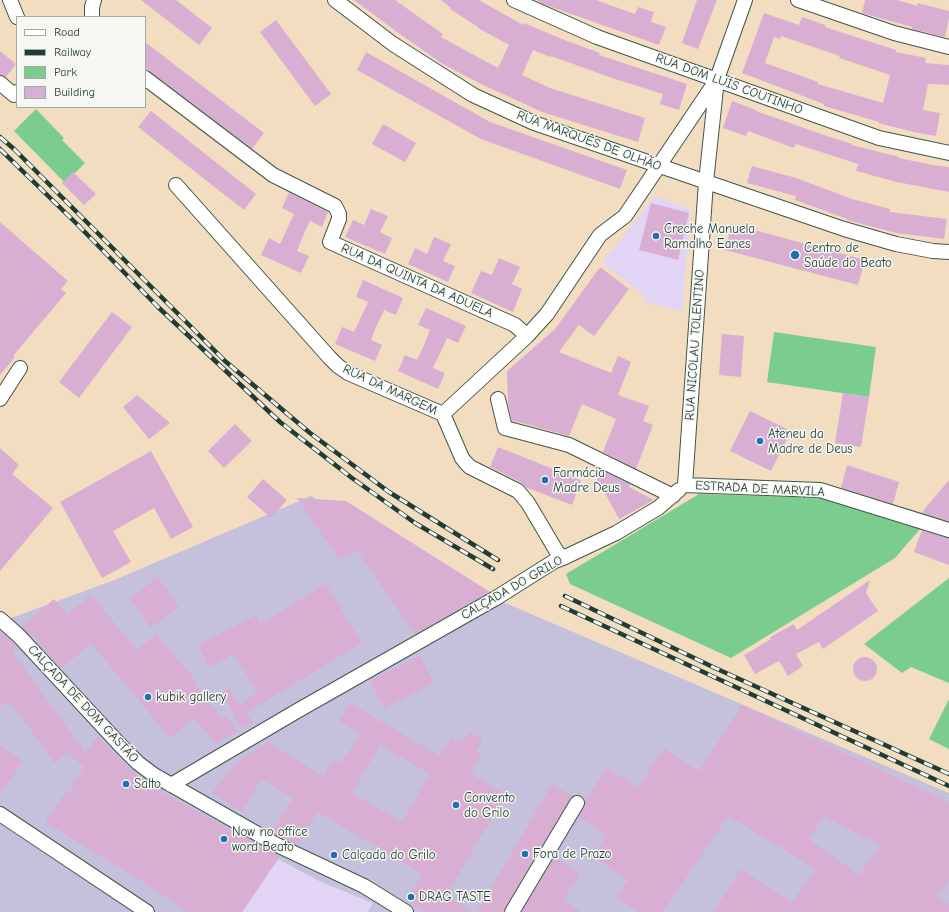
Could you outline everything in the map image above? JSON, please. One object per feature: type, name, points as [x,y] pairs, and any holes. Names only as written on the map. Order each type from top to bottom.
[{"type":"street","points":[[10,0],[16,16]]},
{"type":"street","points":[[92,16],[94,0]]},
{"type":"street","name":"RUA MARQUÊS DE OLHÃO","points":[[335,0],[393,44],[473,95],[534,123],[844,229],[896,244],[933,251],[949,252]]},
{"type":"street","name":"RUA DOM LUÍS COUTINHO","points":[[514,0],[597,37],[880,138],[949,153]]},
{"type":"street","points":[[443,414],[527,336],[547,314],[600,235],[624,216],[716,79],[745,0]]},
{"type":"street","points":[[798,0],[894,33],[949,47]]},
{"type":"street","name":"RUA DA QUINTA DA ADUELA","points":[[146,79],[273,175],[335,206],[339,214],[339,219],[330,242],[515,325],[527,336]]},
{"type":"street","points":[[706,182],[716,79]]},
{"type":"street","points":[[0,83],[15,93]]},
{"type":"street","name":"RUA NICOLAU TOLENTINO","points":[[685,485],[706,182]]},
{"type":"street","name":"RUA DA MARGEM","points":[[176,185],[328,357],[338,366],[348,373],[443,414],[462,458],[470,467],[518,491],[528,503],[557,552],[558,560]]},
{"type":"street","points":[[0,399],[20,368]]},
{"type":"street","points":[[498,400],[505,428],[569,445],[673,496]]},
{"type":"street","name":"CALÇADA DO GRILO","points":[[171,785],[290,714],[496,598],[558,560],[616,533],[658,508],[685,485]]},
{"type":"street","name":"ESTRADA DE MARVILA","points":[[685,485],[820,490],[949,530]]},
{"type":"street","name":"CALÇADA DE DOM GASTÃO","points":[[0,619],[19,636],[121,746],[138,763],[154,775],[278,845],[364,886],[406,912]]},
{"type":"street","points":[[512,912],[577,802]]},
{"type":"street","points":[[0,814],[147,912]]},
{"type":"shaded area","name":"Creche Manuela Ramalho Eanes","points":[[655,196],[690,209],[682,311],[642,301],[645,296],[602,263]]},
{"type":"shaded area","points":[[311,496],[482,593],[949,793],[949,912],[368,912],[373,903],[321,882],[278,859],[242,912],[0,912],[0,622],[112,581]]},
{"type":"shaded area","points":[[278,859],[321,882],[373,903],[368,912],[242,912]]},
{"type":"green space","points":[[36,109],[64,138],[62,140],[85,163],[65,183],[14,131]]},
{"type":"green space","points":[[774,332],[876,347],[869,397],[767,382]]},
{"type":"green space","points":[[699,494],[829,498],[920,529],[895,558],[731,658],[570,584],[566,574]]},
{"type":"green space","points":[[949,578],[949,683],[911,667],[902,673],[864,644]]},
{"type":"green space","points":[[949,699],[949,749],[929,739]]},
{"type":"building","points":[[141,0],[176,0],[212,28],[199,45]]},
{"type":"building","points":[[354,0],[395,0],[443,34],[441,37],[498,68],[509,45],[478,28],[450,9],[451,8],[441,0],[479,0],[523,25],[524,23],[600,53],[599,55],[687,84],[679,110],[660,104],[663,94],[533,50],[522,75],[550,88],[645,118],[638,142],[542,112],[481,84],[441,63]]},
{"type":"building","points":[[538,0],[596,0],[635,14],[638,7],[654,12],[651,22],[666,27],[659,45],[543,4]]},
{"type":"building","points":[[697,0],[717,0],[698,49],[682,43]]},
{"type":"building","points":[[865,0],[897,0],[917,6],[918,3],[949,11],[945,37],[912,29],[912,27],[862,13]]},
{"type":"building","points":[[764,13],[799,25],[802,17],[825,25],[825,27],[896,50],[896,52],[926,58],[925,63],[949,65],[949,85],[928,84],[923,110],[940,113],[936,136],[878,123],[879,122],[824,106],[824,104],[742,73]],"holes":[[[781,36],[840,56],[839,58],[890,75],[883,103],[818,84],[818,82],[765,63],[774,37],[780,39]]]},
{"type":"building","points":[[276,20],[331,94],[315,106],[260,32]]},
{"type":"building","points":[[146,43],[264,133],[252,149],[146,69]]},
{"type":"building","points":[[0,51],[16,64],[6,77],[0,75]]},
{"type":"building","points":[[366,52],[490,122],[627,170],[620,189],[481,139],[357,70]]},
{"type":"building","points":[[732,101],[852,145],[899,158],[949,167],[949,192],[897,182],[856,171],[858,164],[796,144],[794,148],[748,131],[746,136],[723,128]]},
{"type":"building","points":[[151,111],[256,194],[244,210],[138,127]]},
{"type":"building","points":[[383,124],[416,143],[405,162],[372,144]]},
{"type":"building","points":[[752,166],[796,178],[852,199],[890,209],[890,212],[947,219],[944,239],[896,233],[847,220],[795,200],[796,196],[747,183]]},
{"type":"building","points":[[73,172],[96,194],[84,205],[62,183]]},
{"type":"building","points":[[289,192],[328,212],[322,227],[310,221],[303,236],[297,251],[309,256],[301,273],[261,255],[269,238],[280,244],[294,214],[282,208]]},
{"type":"building","points":[[651,203],[689,213],[678,260],[639,250]]},
{"type":"building","points":[[371,209],[388,216],[380,232],[392,238],[385,254],[345,237],[353,220],[364,225]]},
{"type":"building","points":[[0,222],[68,281],[61,289],[66,293],[13,356],[15,357],[0,375]]},
{"type":"building","name":"Centro de Saúde do Beato","points":[[732,224],[865,260],[858,285],[725,250]]},
{"type":"building","points":[[434,237],[451,244],[443,261],[455,266],[448,282],[408,264],[415,248],[427,254]]},
{"type":"building","points":[[499,258],[520,267],[512,284],[522,289],[513,312],[471,293],[481,271],[492,275]]},
{"type":"building","points":[[600,267],[629,289],[594,336],[579,325],[559,352],[611,373],[618,356],[631,362],[618,395],[649,406],[643,421],[653,425],[636,469],[603,452],[616,419],[582,404],[569,436],[512,421],[508,403],[507,371],[555,329]]},
{"type":"building","points":[[363,280],[403,298],[396,315],[384,310],[377,325],[371,340],[382,345],[375,361],[335,344],[342,327],[354,332],[368,302],[356,297]]},
{"type":"building","points":[[426,308],[466,326],[458,343],[447,338],[433,368],[445,373],[438,389],[398,371],[405,355],[417,360],[424,345],[430,330],[418,325]]},
{"type":"building","points":[[112,312],[132,327],[79,398],[59,382]]},
{"type":"building","points":[[722,334],[744,336],[741,377],[719,375]]},
{"type":"building","points":[[843,393],[869,397],[861,447],[835,443]]},
{"type":"building","points":[[137,395],[170,423],[149,439],[123,407]]},
{"type":"building","name":"Ateneu da Madre de Deus","points":[[750,411],[791,431],[771,471],[730,451]]},
{"type":"building","points":[[235,424],[252,441],[224,468],[208,451]]},
{"type":"building","points":[[498,447],[581,480],[572,505],[525,487],[522,483],[490,467]]},
{"type":"building","points":[[0,448],[19,465],[12,474],[53,508],[0,571]]},
{"type":"building","points":[[151,451],[193,527],[171,539],[154,508],[113,531],[131,562],[102,578],[60,502]]},
{"type":"building","points":[[847,465],[899,482],[893,504],[841,488]]},
{"type":"building","points":[[597,468],[630,484],[629,487],[654,500],[619,519],[595,475]]},
{"type":"building","points":[[263,479],[287,500],[271,518],[247,497]]},
{"type":"building","points":[[949,480],[949,521],[922,513],[927,506]]},
{"type":"building","points":[[297,498],[346,501],[490,592],[415,634],[357,551],[339,559]]},
{"type":"building","points":[[922,530],[949,538],[949,565],[914,552]]},
{"type":"building","points":[[158,577],[179,607],[150,628],[130,598]]},
{"type":"building","points":[[870,580],[866,593],[878,611],[823,649],[819,642],[796,654],[803,666],[788,676],[779,661],[755,674],[744,655],[771,639],[770,637],[794,624],[797,630]]},
{"type":"building","points":[[326,584],[362,643],[246,713],[253,722],[241,729],[223,693],[229,689],[240,705],[257,692],[234,654],[209,667],[198,645],[256,615],[260,624]]},
{"type":"building","points":[[91,595],[137,650],[156,634],[197,682],[194,684],[222,718],[225,716],[238,731],[216,744],[194,718],[170,738],[91,643],[61,669],[33,635],[31,637],[21,627],[54,599],[67,615]]},
{"type":"building","points":[[0,630],[18,648],[13,652],[85,753],[98,736],[142,781],[280,856],[242,912],[188,912],[117,865],[45,822],[67,790],[76,796],[70,787],[84,767],[68,753],[54,763],[8,701],[0,707]]},
{"type":"building","points":[[420,656],[434,683],[384,708],[370,681]]},
{"type":"building","points":[[865,657],[873,661],[877,669],[873,677],[865,681],[857,677],[853,669],[857,661]]},
{"type":"building","name":"Convento do Grilo","points":[[350,703],[440,756],[452,737],[462,743],[469,732],[483,740],[476,751],[482,755],[471,774],[506,795],[446,896],[473,912],[426,912],[406,900],[422,874],[317,812],[298,845],[272,833],[293,798],[261,779],[242,812],[212,793],[233,765],[268,742],[323,776],[334,758],[342,763],[360,733],[339,721]],"holes":[[[380,745],[430,774],[402,822],[352,793]]]},
{"type":"building","points":[[742,705],[949,802],[949,880],[937,897],[949,904],[949,912],[713,912],[741,869],[792,902],[816,869],[728,816],[663,912],[639,912],[617,898],[628,880],[593,856],[606,836],[579,817],[585,801],[607,768],[638,788],[664,748],[699,771]],"holes":[[[824,816],[880,845],[859,875],[809,839]]]},
{"type":"building","points":[[0,746],[23,761],[0,795]]},
{"type":"building","name":"Fora de Prazo","points":[[552,784],[572,796],[504,912],[477,912]]},
{"type":"building","points":[[555,857],[580,874],[563,900],[581,912],[522,912]]},
{"type":"railway","points":[[0,137],[14,149],[225,361],[310,433],[389,492],[498,560]]},
{"type":"railway","points":[[0,149],[77,224],[158,307],[280,422],[352,478],[415,523],[493,569]]},
{"type":"railway","points":[[565,596],[715,668],[949,774]]},
{"type":"railway","points":[[561,606],[949,786]]},
{"type":"place","name":"Creche Manuela Ramalho Eanes","points":[[656,236]]},
{"type":"place","name":"Centro de Saúde do Beato","points":[[795,255]]},
{"type":"place","name":"Ateneu da Madre de Deus","points":[[760,441]]},
{"type":"place","name":"Farmácia Madre Deus","points":[[545,480]]},
{"type":"place","name":"kubik gallery","points":[[148,697]]},
{"type":"place","name":"Salto","points":[[126,784]]},
{"type":"place","name":"Convento do Grilo","points":[[456,805]]},
{"type":"place","name":"Now no office word Beato","points":[[224,839]]},
{"type":"place","name":"Fora de Prazo","points":[[525,854]]},
{"type":"place","name":"Calçada do Grilo","points":[[334,855]]},
{"type":"place","name":"DRAG TASTE","points":[[411,897]]}]
